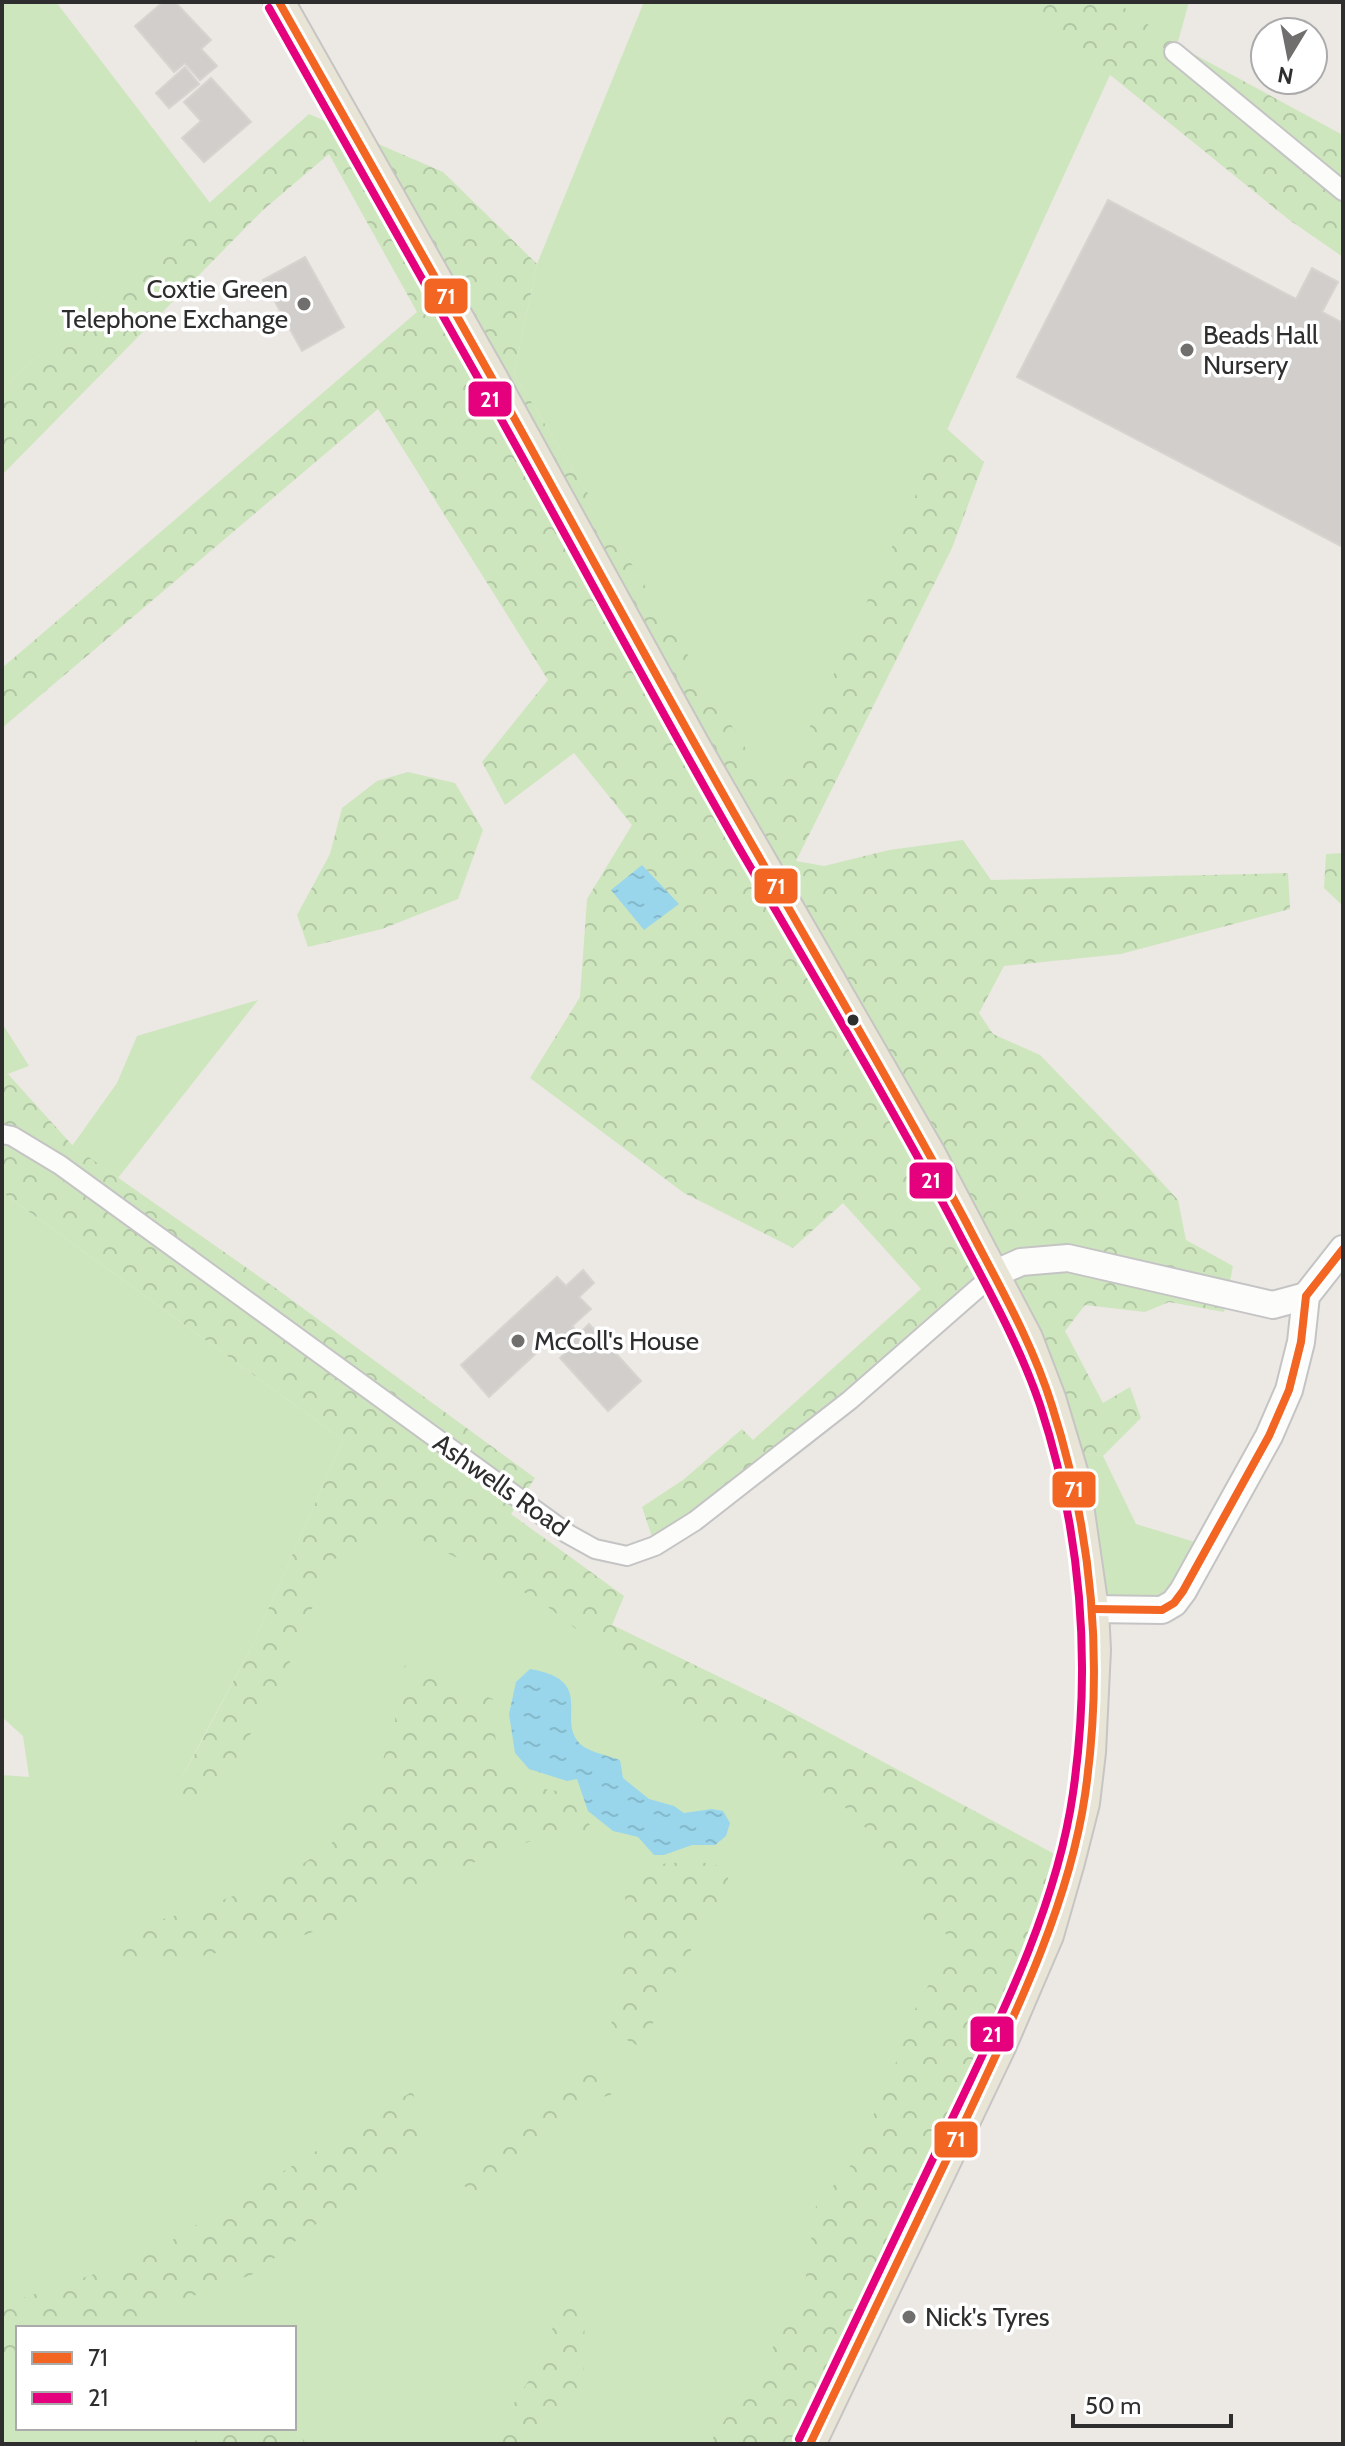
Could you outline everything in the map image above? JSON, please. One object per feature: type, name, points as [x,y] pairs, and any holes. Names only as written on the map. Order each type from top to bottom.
[{"type":"main road","points":[[279,2],[492,378],[694,745],[892,1085],[1027,1338],[1071,1465],[1093,1609],[1095,1650],[1084,1803],[1048,1935],[1000,2047],[810,2444]]},
{"type":"street","points":[[1174,52],[1343,191]]},
{"type":"street","name":"Ashwells Road","points":[[2,1134],[12,1136],[60,1165],[568,1534],[595,1549],[627,1556],[655,1546],[695,1521],[850,1400],[994,1274]]},
{"type":"street","points":[[1093,1609],[1162,1610],[1174,1603],[1183,1591],[1269,1436],[1289,1390],[1302,1335],[1306,1296],[1343,1249]]},
{"type":"street","points":[[994,1274],[1021,1262],[1068,1258],[1273,1305],[1306,1296]]},
{"type":"street","points":[[1273,1305],[1302,1335]]},
{"type":"green space","points":[[2,2],[56,2],[210,203],[2,388]]},
{"type":"green space","points":[[644,2],[1189,2],[1177,45],[1133,17],[1110,75],[777,800],[514,374],[537,264]]},
{"type":"green space","points":[[1020,2],[1116,2],[1177,45],[1249,84],[1249,96],[1271,96],[1341,134],[1343,257],[1288,219]]},
{"type":"green space","points":[[309,114],[443,172],[537,264],[514,374],[777,799],[946,428],[984,462],[952,548],[796,861],[824,866],[889,850],[963,840],[991,880],[1288,873],[1290,909],[1121,954],[1004,966],[979,1013],[993,1034],[1040,1055],[1178,1200],[1186,1240],[1233,1266],[1224,1312],[1169,1302],[1145,1312],[1085,1305],[1065,1331],[1103,1403],[1130,1387],[1141,1418],[1103,1456],[1067,1452],[1009,1302],[972,1292],[655,1546],[642,1507],[683,1480],[742,1429],[753,1440],[921,1289],[843,1203],[793,1248],[684,1193],[530,1078],[580,997],[587,899],[632,825],[574,753],[505,805],[482,762],[548,680],[378,409],[2,728],[2,668],[417,312],[329,154],[263,210],[2,475],[2,388]]},
{"type":"green space","points":[[408,772],[455,783],[483,830],[458,899],[382,929],[308,947],[297,915],[330,854],[342,808],[377,781]]},
{"type":"green space","points":[[1343,853],[1343,906],[1324,888],[1326,854]]},
{"type":"green space","points":[[258,1000],[118,1178],[72,1146],[117,1083],[137,1036]]},
{"type":"green space","points":[[2,1023],[29,1066],[2,1076]]},
{"type":"green space","points":[[8,1074],[73,1146],[274,1287],[535,1478],[511,1514],[624,1596],[612,1625],[779,1706],[1069,1862],[810,2444],[709,2444],[772,2349],[805,2283],[816,2206],[851,2165],[892,2074],[913,2013],[954,1939],[924,1920],[907,1873],[850,1811],[744,1737],[685,1714],[539,1600],[389,1523],[332,1561],[281,1683],[209,1803],[173,1795],[252,1646],[343,1440],[2,1192],[2,1076]]},
{"type":"green space","points":[[2,1192],[343,1440],[252,1646],[177,1786],[361,1453],[612,1625],[779,1706],[1069,1862],[810,2444],[2,2444],[2,1775],[29,1777],[23,1736],[2,1717]]},
{"type":"green space","points":[[1067,1452],[1103,1456],[1136,1524],[1208,1546],[1174,1603],[1093,1609]]},
{"type":"green space","points":[[405,1665],[493,1699],[497,1762],[519,1785],[557,1791],[573,1804],[594,1830],[531,1841],[385,1896],[308,1934],[124,1972],[116,1932],[192,1911],[277,1880],[329,1847],[377,1776],[393,1731]]},
{"type":"green space","points":[[697,1861],[730,1869],[723,1903],[665,1988],[644,2049],[610,2031],[625,1929],[623,1867]]},
{"type":"green space","points":[[604,2066],[611,2095],[568,2105],[555,2135],[481,2203],[455,2176],[584,2073]]},
{"type":"green space","points":[[413,2091],[421,2139],[256,2273],[110,2326],[16,2326],[16,2360],[2,2365],[2,2305],[145,2257]]},
{"type":"green space","points":[[558,2304],[585,2310],[583,2386],[551,2412],[532,2444],[488,2444],[547,2352]]},
{"type":"green space","points":[[296,2412],[305,2444],[191,2444],[208,2431],[296,2430]]},
{"type":"water","points":[[642,865],[679,904],[644,930],[611,890]]},
{"type":"water","points":[[530,1669],[551,1675],[564,1683],[570,1693],[575,1737],[584,1747],[620,1760],[623,1778],[649,1799],[674,1806],[684,1813],[712,1809],[723,1811],[730,1823],[726,1836],[715,1845],[692,1845],[664,1855],[654,1855],[638,1837],[613,1831],[588,1811],[577,1779],[567,1781],[529,1769],[515,1753],[509,1714],[516,1682]]},
{"type":"building","points":[[163,2],[175,2],[211,40],[201,49],[217,66],[200,80],[185,63],[174,72],[135,26]]},
{"type":"building","points":[[185,67],[199,84],[169,108],[156,93]]},
{"type":"building","points":[[211,78],[251,122],[204,162],[182,138],[201,121],[184,102]]},
{"type":"building","name":"Beads Hall Nursery","points":[[1108,200],[1296,299],[1312,268],[1338,282],[1322,312],[1343,323],[1343,547],[1017,377]]},
{"type":"building","name":"Coxtie Green Telephone Exchange","points":[[305,257],[344,327],[302,351],[263,280]]},
{"type":"building","name":"McColl's House","points":[[583,1270],[594,1283],[579,1297],[591,1309],[572,1326],[579,1334],[589,1324],[641,1381],[608,1411],[560,1358],[570,1348],[557,1334],[489,1397],[461,1365],[557,1277],[566,1286]]},
{"type":"transit line","name":"71","points":[[279,2],[966,1222],[1013,1312],[1044,1382],[1077,1502],[1091,1599],[1093,1697],[1085,1795],[1065,1883],[1015,2013],[810,2444]]},
{"type":"transit line","name":"21","points":[[269,8],[706,789],[953,1222],[1000,1312],[1031,1381],[1054,1452],[1065,1500],[1079,1597],[1082,1695],[1073,1793],[1054,1878],[1007,2002],[799,2439]]},
{"type":"transit line","name":"71","points":[[1093,1609],[1162,1610],[1174,1603],[1183,1591],[1269,1436],[1289,1390],[1301,1342],[1306,1296],[1343,1249]]},
{"type":"place","name":"Coxtie Green Telephone Exchange","points":[[304,304]]},
{"type":"place","name":"Beads Hall Nursery","points":[[1187,350]]},
{"type":"place","name":"McColl's House","points":[[518,1341]]},
{"type":"place","name":"Nick's Tyres","points":[[909,2317]]}]
